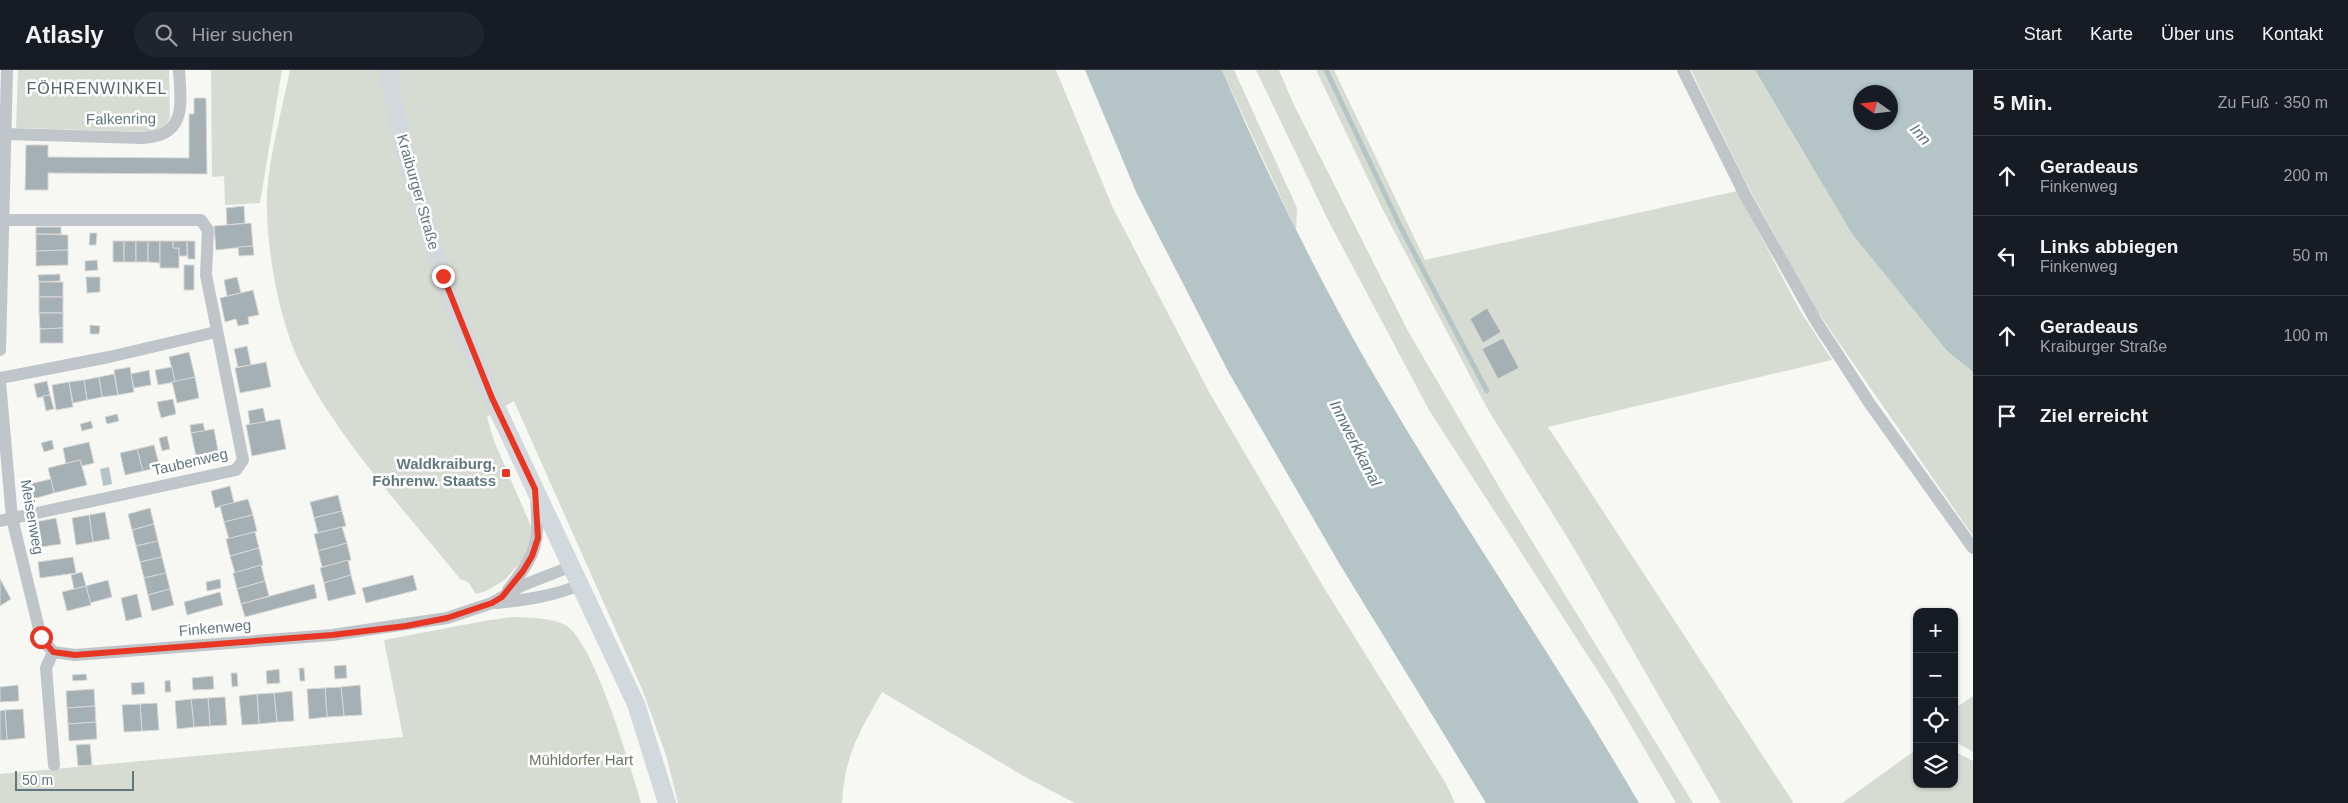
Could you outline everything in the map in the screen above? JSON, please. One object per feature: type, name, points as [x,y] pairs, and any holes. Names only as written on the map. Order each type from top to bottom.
[{"type":"main road","name":"Kraiburger Straße","points":[[388,70],[395,112],[407,161],[443,276],[492,398],[636,704],[667,803]]},
{"type":"street","points":[[0,350],[4,220],[2,184],[6,134],[7,70]]},
{"type":"street","name":"Falkenring","points":[[6,134],[142,138],[161,136],[174,127],[178,119],[179,70]]},
{"type":"street","points":[[1684,70],[1750,203],[1816,321],[1870,404],[1973,548]]},
{"type":"street","name":"Taubenweg","points":[[4,220],[201,220],[208,230],[206,275],[243,460],[236,470],[6,519]]},
{"type":"street","points":[[0,378],[109,357],[216,332]]},
{"type":"street","name":"Meisenweg","points":[[0,382],[6,519],[41,637],[53,652]]},
{"type":"street","points":[[497,600],[523,571],[532,556],[538,538],[535,489]]},
{"type":"street","name":"Finkenweg","points":[[53,652],[75,655],[332,635],[447,618],[497,600],[521,586],[572,566]]},
{"type":"street","name":"Finkenweg","points":[[497,600],[527,600],[564,592],[580,586]]},
{"type":"street","points":[[53,652],[46,668],[54,765]]},
{"type":"green space","points":[[18,70],[169,70],[170,118],[166,125],[153,132],[16,128]]},
{"type":"green space","points":[[211,70],[282,70],[260,203],[225,205],[224,176],[212,177]]},
{"type":"green space","points":[[290,70],[1056,70],[1112,206],[1209,392],[1321,583],[1445,782],[1455,803],[1075,803],[1027,778],[882,692],[860,732],[850,757],[846,771],[842,803],[678,803],[666,755],[642,689],[514,401],[487,417],[494,441],[531,526],[530,544],[524,558],[505,580],[486,591],[476,594],[468,582],[460,579],[374,475],[334,420],[300,363],[292,345],[279,303],[274,280],[267,213],[267,193],[271,162]]},
{"type":"green space","points":[[1222,70],[1234,70],[1297,208],[1296,230]]},
{"type":"green space","points":[[1256,70],[1279,70],[1293,103],[1408,331],[1508,502],[1693,803],[1676,803],[1610,690],[1429,410],[1328,220]]},
{"type":"green space","points":[[1316,70],[1334,70],[1425,260],[1737,191],[1799,309],[1832,360],[1548,427],[1792,803],[1721,803],[1719,800],[1572,545],[1487,408],[1381,206]]},
{"type":"green space","points":[[1691,70],[1755,70],[1852,234],[1947,351],[1973,372],[1973,536],[1815,308],[1746,183]]},
{"type":"green space","name":"Mühldorfer Hart","points":[[512,617],[539,618],[559,622],[576,636],[588,654],[610,707],[641,803],[0,803],[0,774],[403,737],[384,640]]},
{"type":"green space","points":[[1973,696],[1973,752],[1958,743],[1958,706]]},
{"type":"green space","points":[[1913,752],[1913,788],[1958,788],[1958,753],[1973,761],[1973,803],[1842,803]]},
{"type":"water","name":"Innwerkkanal","points":[[1085,70],[1222,70],[1290,218],[1367,363],[1639,803],[1486,803],[1339,563],[1229,373],[1137,194]]},
{"type":"water","name":"Inn","points":[[1755,70],[1973,70],[1973,372],[1947,351],[1852,234]]},
{"type":"water","points":[[109,467],[112,484],[103,486],[100,469]]},
{"type":"building","points":[[194,98],[206,98],[207,174],[48,173],[48,190],[25,190],[26,145],[48,145],[48,157],[189,158],[189,114],[194,114]]},
{"type":"building","points":[[244,206],[245,223],[227,225],[226,208]]},
{"type":"building","points":[[251,223],[253,246],[216,250],[214,226]]},
{"type":"building","points":[[36,227],[61,227],[61,234],[36,234]]},
{"type":"building","points":[[90,233],[97,233],[96,245],[89,245]]},
{"type":"building","points":[[36,234],[68,235],[68,250],[36,251]]},
{"type":"building","points":[[113,241],[124,241],[124,262],[113,262]]},
{"type":"building","points":[[124,241],[136,241],[136,262],[124,262]]},
{"type":"building","points":[[136,241],[148,241],[148,262],[136,262]]},
{"type":"building","points":[[148,241],[160,241],[160,263],[148,262]]},
{"type":"building","points":[[160,241],[173,241],[173,248],[179,248],[179,268],[160,268]]},
{"type":"building","points":[[173,241],[187,241],[187,256],[179,256],[179,248],[173,248]]},
{"type":"building","points":[[187,241],[195,241],[195,259],[188,259]]},
{"type":"building","points":[[253,246],[254,255],[239,256],[238,247]]},
{"type":"building","points":[[68,250],[68,265],[36,266],[36,251]]},
{"type":"building","points":[[97,260],[98,270],[85,271],[85,261]]},
{"type":"building","points":[[184,265],[194,265],[194,290],[184,290]]},
{"type":"building","points":[[60,274],[60,281],[39,282],[38,275]]},
{"type":"building","points":[[86,277],[100,277],[100,292],[87,293]]},
{"type":"building","points":[[237,277],[241,293],[227,296],[224,280]]},
{"type":"building","points":[[39,282],[63,282],[63,297],[39,297]]},
{"type":"building","points":[[253,290],[259,315],[248,317],[249,324],[238,326],[236,319],[225,322],[220,298]]},
{"type":"building","points":[[39,297],[63,297],[63,313],[39,313]]},
{"type":"building","points":[[1487,308],[1501,332],[1483,343],[1470,319]]},
{"type":"building","points":[[39,313],[63,313],[63,328],[40,329]]},
{"type":"building","points":[[90,325],[100,326],[99,334],[90,334]]},
{"type":"building","points":[[63,328],[63,343],[40,343],[40,329]]},
{"type":"building","points":[[1503,338],[1519,368],[1498,379],[1482,349]]},
{"type":"building","points":[[247,346],[251,365],[238,367],[234,349]]},
{"type":"building","points":[[189,352],[195,377],[175,382],[169,357]]},
{"type":"building","points":[[266,362],[271,387],[240,393],[235,368]]},
{"type":"building","points":[[130,367],[134,392],[118,395],[114,370]]},
{"type":"building","points":[[172,367],[175,382],[158,385],[155,370]]},
{"type":"building","points":[[149,370],[151,385],[134,388],[131,374]]},
{"type":"building","points":[[114,374],[118,395],[102,397],[99,377]]},
{"type":"building","points":[[99,377],[102,397],[87,400],[84,380]]},
{"type":"building","points":[[195,377],[199,398],[177,403],[172,382]]},
{"type":"building","points":[[84,380],[87,400],[73,403],[69,382]]},
{"type":"building","points":[[47,381],[50,395],[37,398],[34,384]]},
{"type":"building","points":[[69,382],[73,407],[56,410],[52,385]]},
{"type":"building","points":[[50,395],[54,409],[46,411],[43,396]]},
{"type":"building","points":[[173,399],[176,414],[161,418],[157,402]]},
{"type":"building","points":[[263,408],[266,422],[250,425],[248,411]]},
{"type":"building","points":[[117,414],[119,421],[107,424],[105,417]]},
{"type":"building","points":[[280,419],[286,449],[252,456],[246,425]]},
{"type":"building","points":[[91,421],[93,428],[82,431],[80,424]]},
{"type":"building","points":[[203,423],[205,431],[191,433],[190,425]]},
{"type":"building","points":[[214,429],[219,456],[197,461],[191,433]]},
{"type":"building","points":[[167,436],[170,449],[162,451],[159,438]]},
{"type":"building","points":[[52,440],[54,449],[44,452],[41,443]]},
{"type":"building","points":[[89,442],[94,463],[82,466],[80,460],[66,464],[63,448]]},
{"type":"building","points":[[154,445],[160,467],[143,471],[137,449]]},
{"type":"building","points":[[137,449],[143,471],[125,475],[120,453]]},
{"type":"building","points":[[80,460],[87,485],[54,493],[48,468]]},
{"type":"building","points":[[51,479],[54,493],[33,499],[29,484]]},
{"type":"building","points":[[230,486],[234,503],[215,508],[211,491]]},
{"type":"building","points":[[338,495],[342,511],[314,518],[310,502]]},
{"type":"building","points":[[248,499],[253,515],[224,522],[220,506]]},
{"type":"building","points":[[150,508],[154,524],[132,530],[128,514]]},
{"type":"building","points":[[342,511],[346,526],[318,533],[314,518]]},
{"type":"building","points":[[105,512],[110,539],[93,542],[89,515]]},
{"type":"building","points":[[89,515],[93,542],[76,545],[72,518]]},
{"type":"building","points":[[253,515],[257,531],[229,539],[224,522]]},
{"type":"building","points":[[56,518],[61,544],[34,548],[30,523]]},
{"type":"building","points":[[154,524],[158,541],[136,546],[132,530]]},
{"type":"building","points":[[342,527],[347,543],[318,551],[314,534]]},
{"type":"building","points":[[255,532],[259,548],[230,556],[226,539]]},
{"type":"building","points":[[158,541],[162,557],[140,562],[136,546]]},
{"type":"building","points":[[347,543],[351,560],[322,567],[318,551]]},
{"type":"building","points":[[259,548],[263,565],[235,573],[230,556]]},
{"type":"building","points":[[73,557],[76,573],[40,578],[38,562]]},
{"type":"building","points":[[162,557],[166,573],[144,578],[140,562]]},
{"type":"building","points":[[348,560],[351,575],[324,583],[320,568]]},
{"type":"building","points":[[261,565],[265,581],[237,589],[233,573]]},
{"type":"building","points":[[82,572],[86,586],[74,589],[71,575]]},
{"type":"building","points":[[166,573],[170,589],[148,595],[144,578]]},
{"type":"building","points":[[351,575],[356,594],[328,601],[324,583]]},
{"type":"building","points":[[413,575],[417,590],[366,603],[362,588]]},
{"type":"building","points":[[0,579],[11,599],[0,606]]},
{"type":"building","points":[[220,579],[221,588],[207,591],[206,582]]},
{"type":"building","points":[[108,580],[112,597],[90,603],[86,586]]},
{"type":"building","points":[[265,581],[269,596],[241,604],[237,589]]},
{"type":"building","points":[[314,584],[317,598],[245,617],[241,604]]},
{"type":"building","points":[[86,586],[91,605],[67,611],[62,592]]},
{"type":"building","points":[[170,589],[174,605],[152,611],[148,595]]},
{"type":"building","points":[[220,592],[223,605],[187,615],[184,602]]},
{"type":"building","points":[[137,594],[142,617],[126,621],[121,598]]},
{"type":"building","points":[[346,665],[347,678],[335,679],[334,666]]},
{"type":"building","points":[[299,668],[304,668],[305,681],[300,681]]},
{"type":"building","points":[[279,669],[280,683],[267,684],[266,671]]},
{"type":"building","points":[[231,673],[237,673],[238,686],[232,687]]},
{"type":"building","points":[[86,674],[87,680],[73,681],[72,675]]},
{"type":"building","points":[[213,676],[214,689],[193,690],[192,678]]},
{"type":"building","points":[[170,680],[171,692],[165,692],[165,681]]},
{"type":"building","points":[[144,682],[145,694],[132,695],[131,683]]},
{"type":"building","points":[[18,685],[19,701],[0,702],[0,687]]},
{"type":"building","points":[[360,685],[362,715],[344,716],[341,687]]},
{"type":"building","points":[[341,687],[344,716],[327,717],[325,688]]},
{"type":"building","points":[[325,688],[327,717],[309,719],[307,689]]},
{"type":"building","points":[[94,689],[95,706],[67,708],[66,691]]},
{"type":"building","points":[[292,691],[294,721],[277,722],[274,693]]},
{"type":"building","points":[[274,693],[277,722],[259,724],[257,694]]},
{"type":"building","points":[[257,694],[259,724],[242,725],[239,696]]},
{"type":"building","points":[[225,697],[227,725],[210,726],[208,698]]},
{"type":"building","points":[[208,698],[210,726],[194,727],[191,699]]},
{"type":"building","points":[[191,699],[194,727],[177,729],[175,701]]},
{"type":"building","points":[[157,703],[159,730],[142,731],[140,704]]},
{"type":"building","points":[[140,704],[142,731],[124,732],[122,705]]},
{"type":"building","points":[[95,706],[96,722],[68,724],[67,708]]},
{"type":"building","points":[[23,709],[25,738],[7,740],[5,710]]},
{"type":"building","points":[[5,710],[7,740],[0,740],[0,711]]},
{"type":"building","points":[[96,722],[97,739],[69,741],[68,724]]},
{"type":"building","points":[[90,744],[92,765],[78,766],[76,745]]},
{"type":"waterway","points":[[1326,70],[1402,230],[1487,391]]},
{"type":"place","name":"Waldkraiburg, Föhrenw. Staatss","points":[[506,473]]},
{"type":"district","name":"FÖHRENWINKEL","points":[[97,88]]},
{"type":"route","points":[[41,637],[53,652],[75,655],[332,635],[406,626],[447,618],[478,609],[502,597],[523,571],[532,556],[538,538],[535,489],[492,398],[462,328],[443,276]]}]
